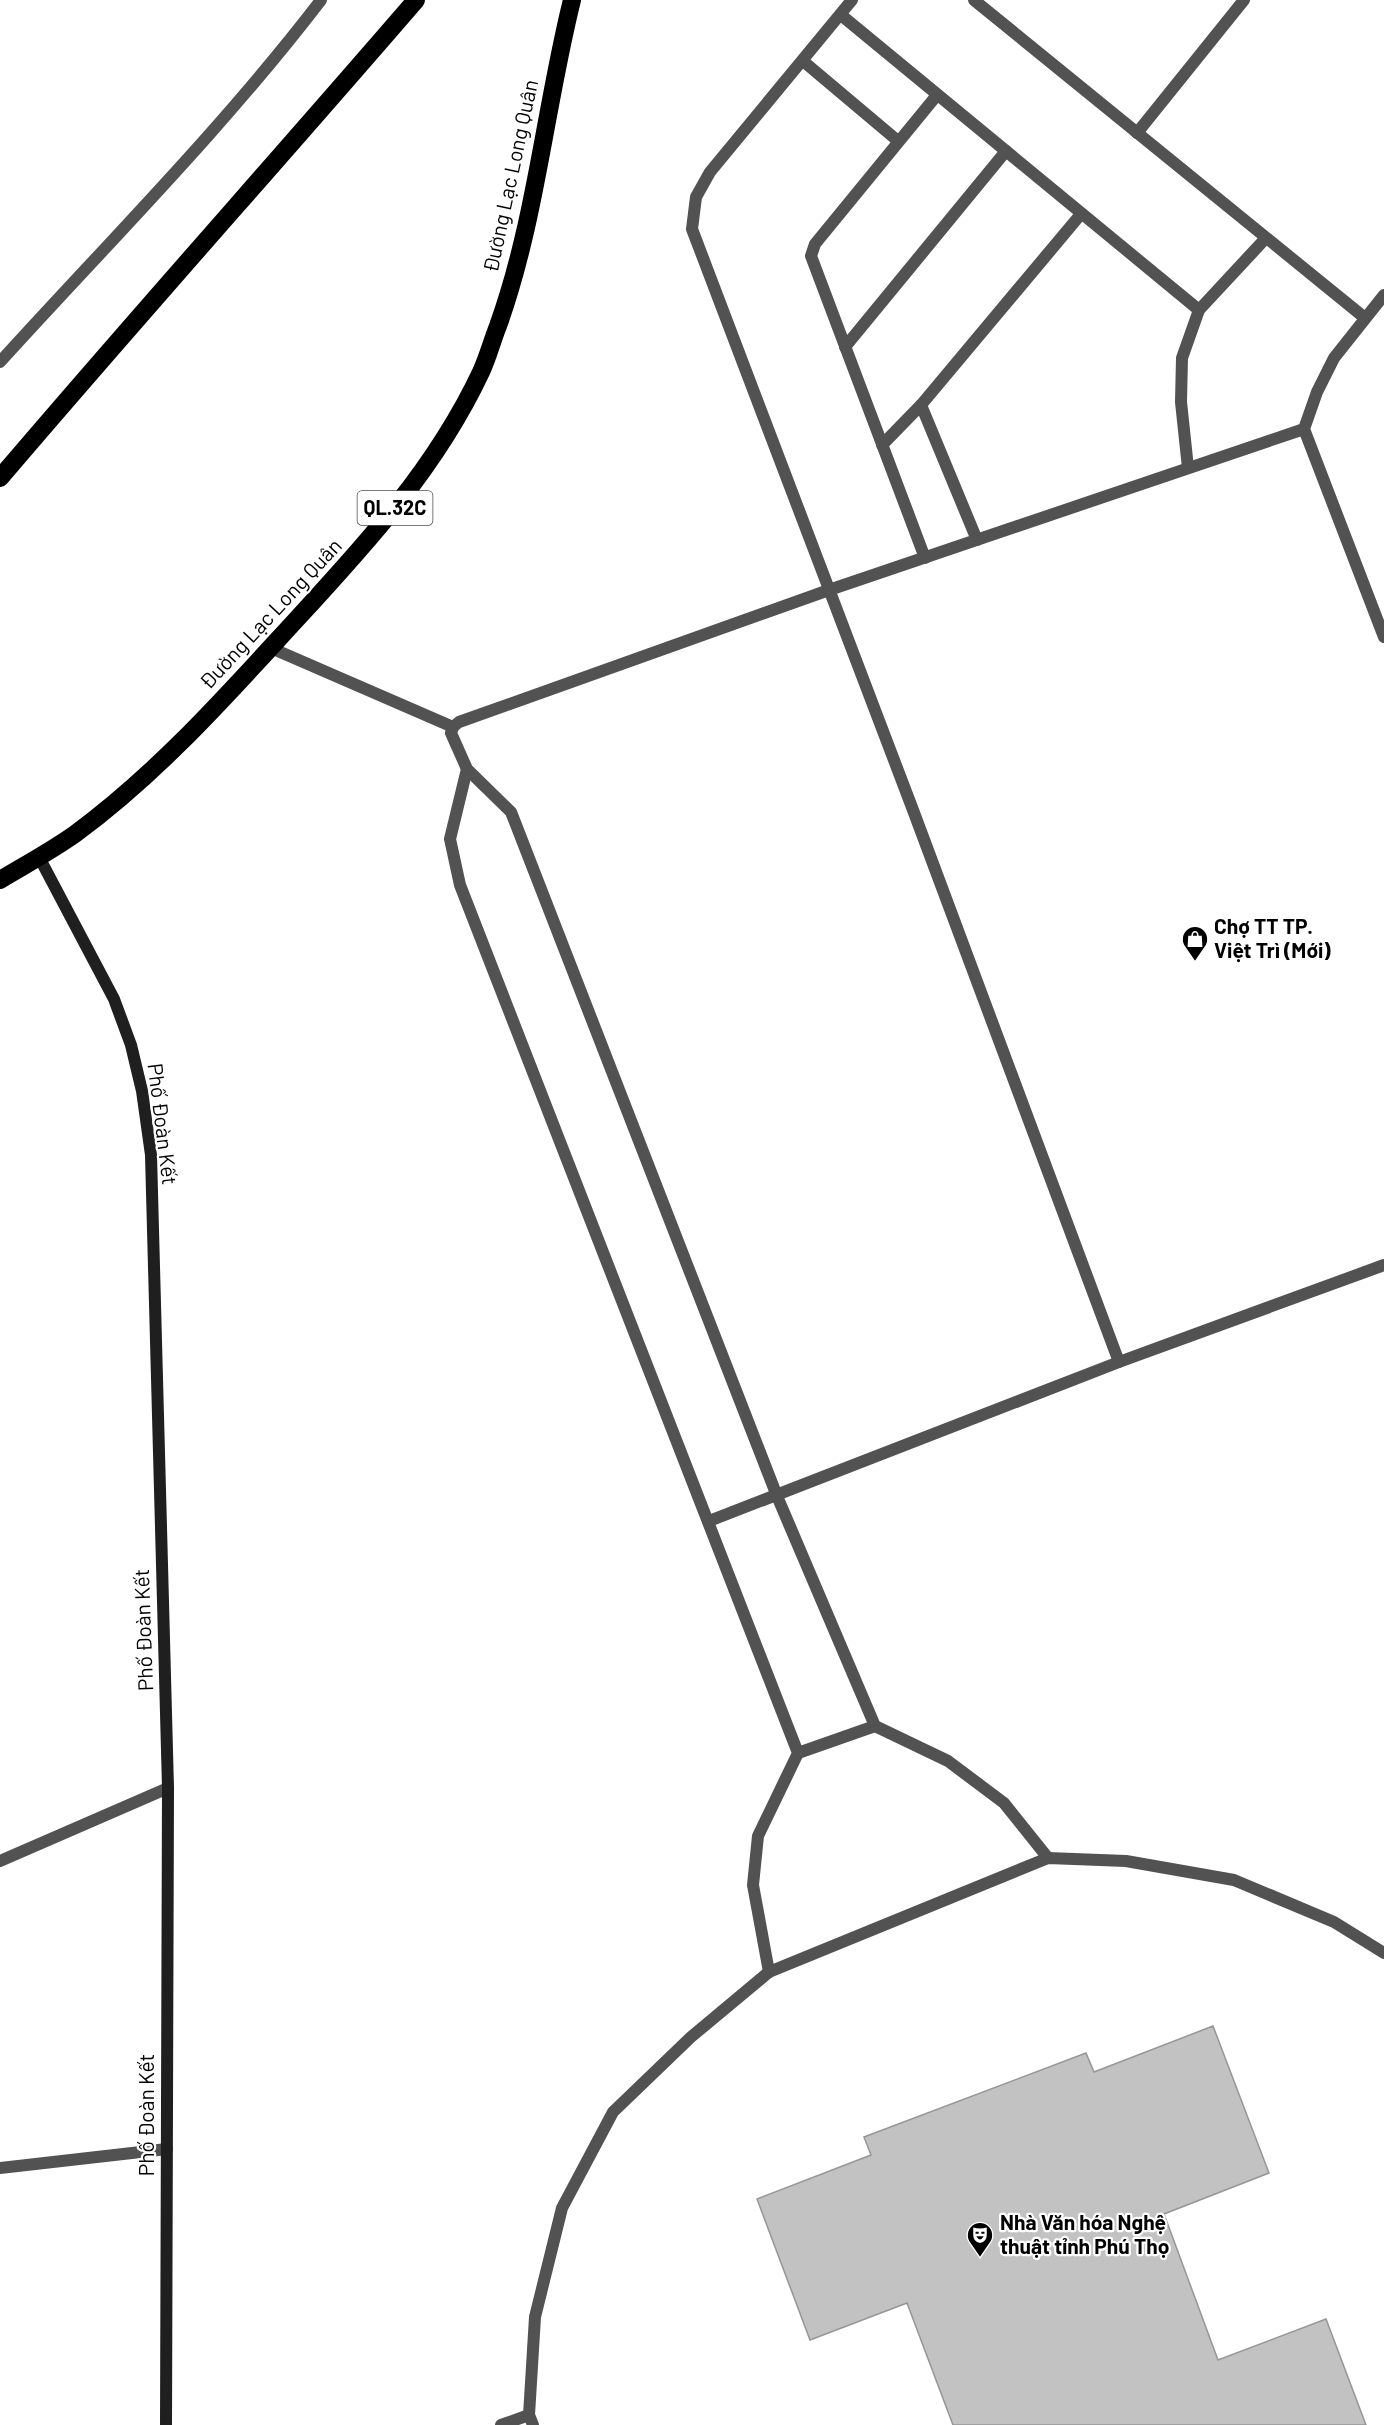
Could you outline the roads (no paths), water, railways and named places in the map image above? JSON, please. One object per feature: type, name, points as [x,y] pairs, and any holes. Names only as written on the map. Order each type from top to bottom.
[{"type":"highway","points":[[0,478],[416,0]]},
{"type":"highway","name":"Đường Lạc Long Quân","points":[[0,880],[75,834],[187,737],[354,557],[415,484],[446,437],[482,371],[509,296],[532,210],[560,48],[572,0]]},
{"type":"street","points":[[0,362],[174,173],[286,46],[321,0]]},
{"type":"street","points":[[852,0],[710,172],[696,196],[692,229],[1119,1362]]},
{"type":"street","points":[[974,0],[1265,239],[1365,318]]},
{"type":"street","points":[[1137,133],[1244,0]]},
{"type":"street","points":[[841,15],[1199,310]]},
{"type":"street","points":[[803,61],[898,141]]},
{"type":"street","points":[[925,558],[811,256],[815,244],[937,95]]},
{"type":"street","points":[[845,347],[1006,151]]},
{"type":"street","points":[[882,445],[921,405],[1082,214]]},
{"type":"street","points":[[1188,468],[1181,402],[1182,358],[1199,310],[1265,239]]},
{"type":"street","points":[[1384,295],[1334,358],[1317,392],[1304,429],[1384,637]]},
{"type":"street","points":[[921,405],[977,540]]},
{"type":"street","points":[[1048,1858],[1004,1803],[948,1761],[875,1726],[777,1496],[511,812],[467,769],[451,733],[453,727],[459,722],[829,590],[1304,429]]},
{"type":"street","points":[[271,648],[453,727]]},
{"type":"street","points":[[467,769],[450,839],[460,885],[798,1753]]},
{"type":"street","name":"Phố Đoàn Kết","points":[[39,857],[114,999],[134,1057],[151,1155],[168,1788],[166,2425]]},
{"type":"street","points":[[709,1521],[1119,1362],[1384,1265]]},
{"type":"street","points":[[769,1972],[753,1885],[758,1836],[798,1753],[875,1726]]},
{"type":"street","points":[[0,1861],[168,1788]]},
{"type":"street","points":[[501,2425],[531,2420],[535,2318],[562,2208],[613,2112],[691,2037],[769,1972],[1048,1858],[1126,1861],[1234,1880],[1334,1922],[1384,1953]]},
{"type":"street","points":[[0,2168],[167,2149]]},
{"type":"place","name":"Chợ TT TP. Việt Trì (Mới)","points":[[1195,962]]},
{"type":"place","name":"Nhà Văn hóa Nghệ thuật tỉnh Phú Thọ","points":[[980,2258]]}]
